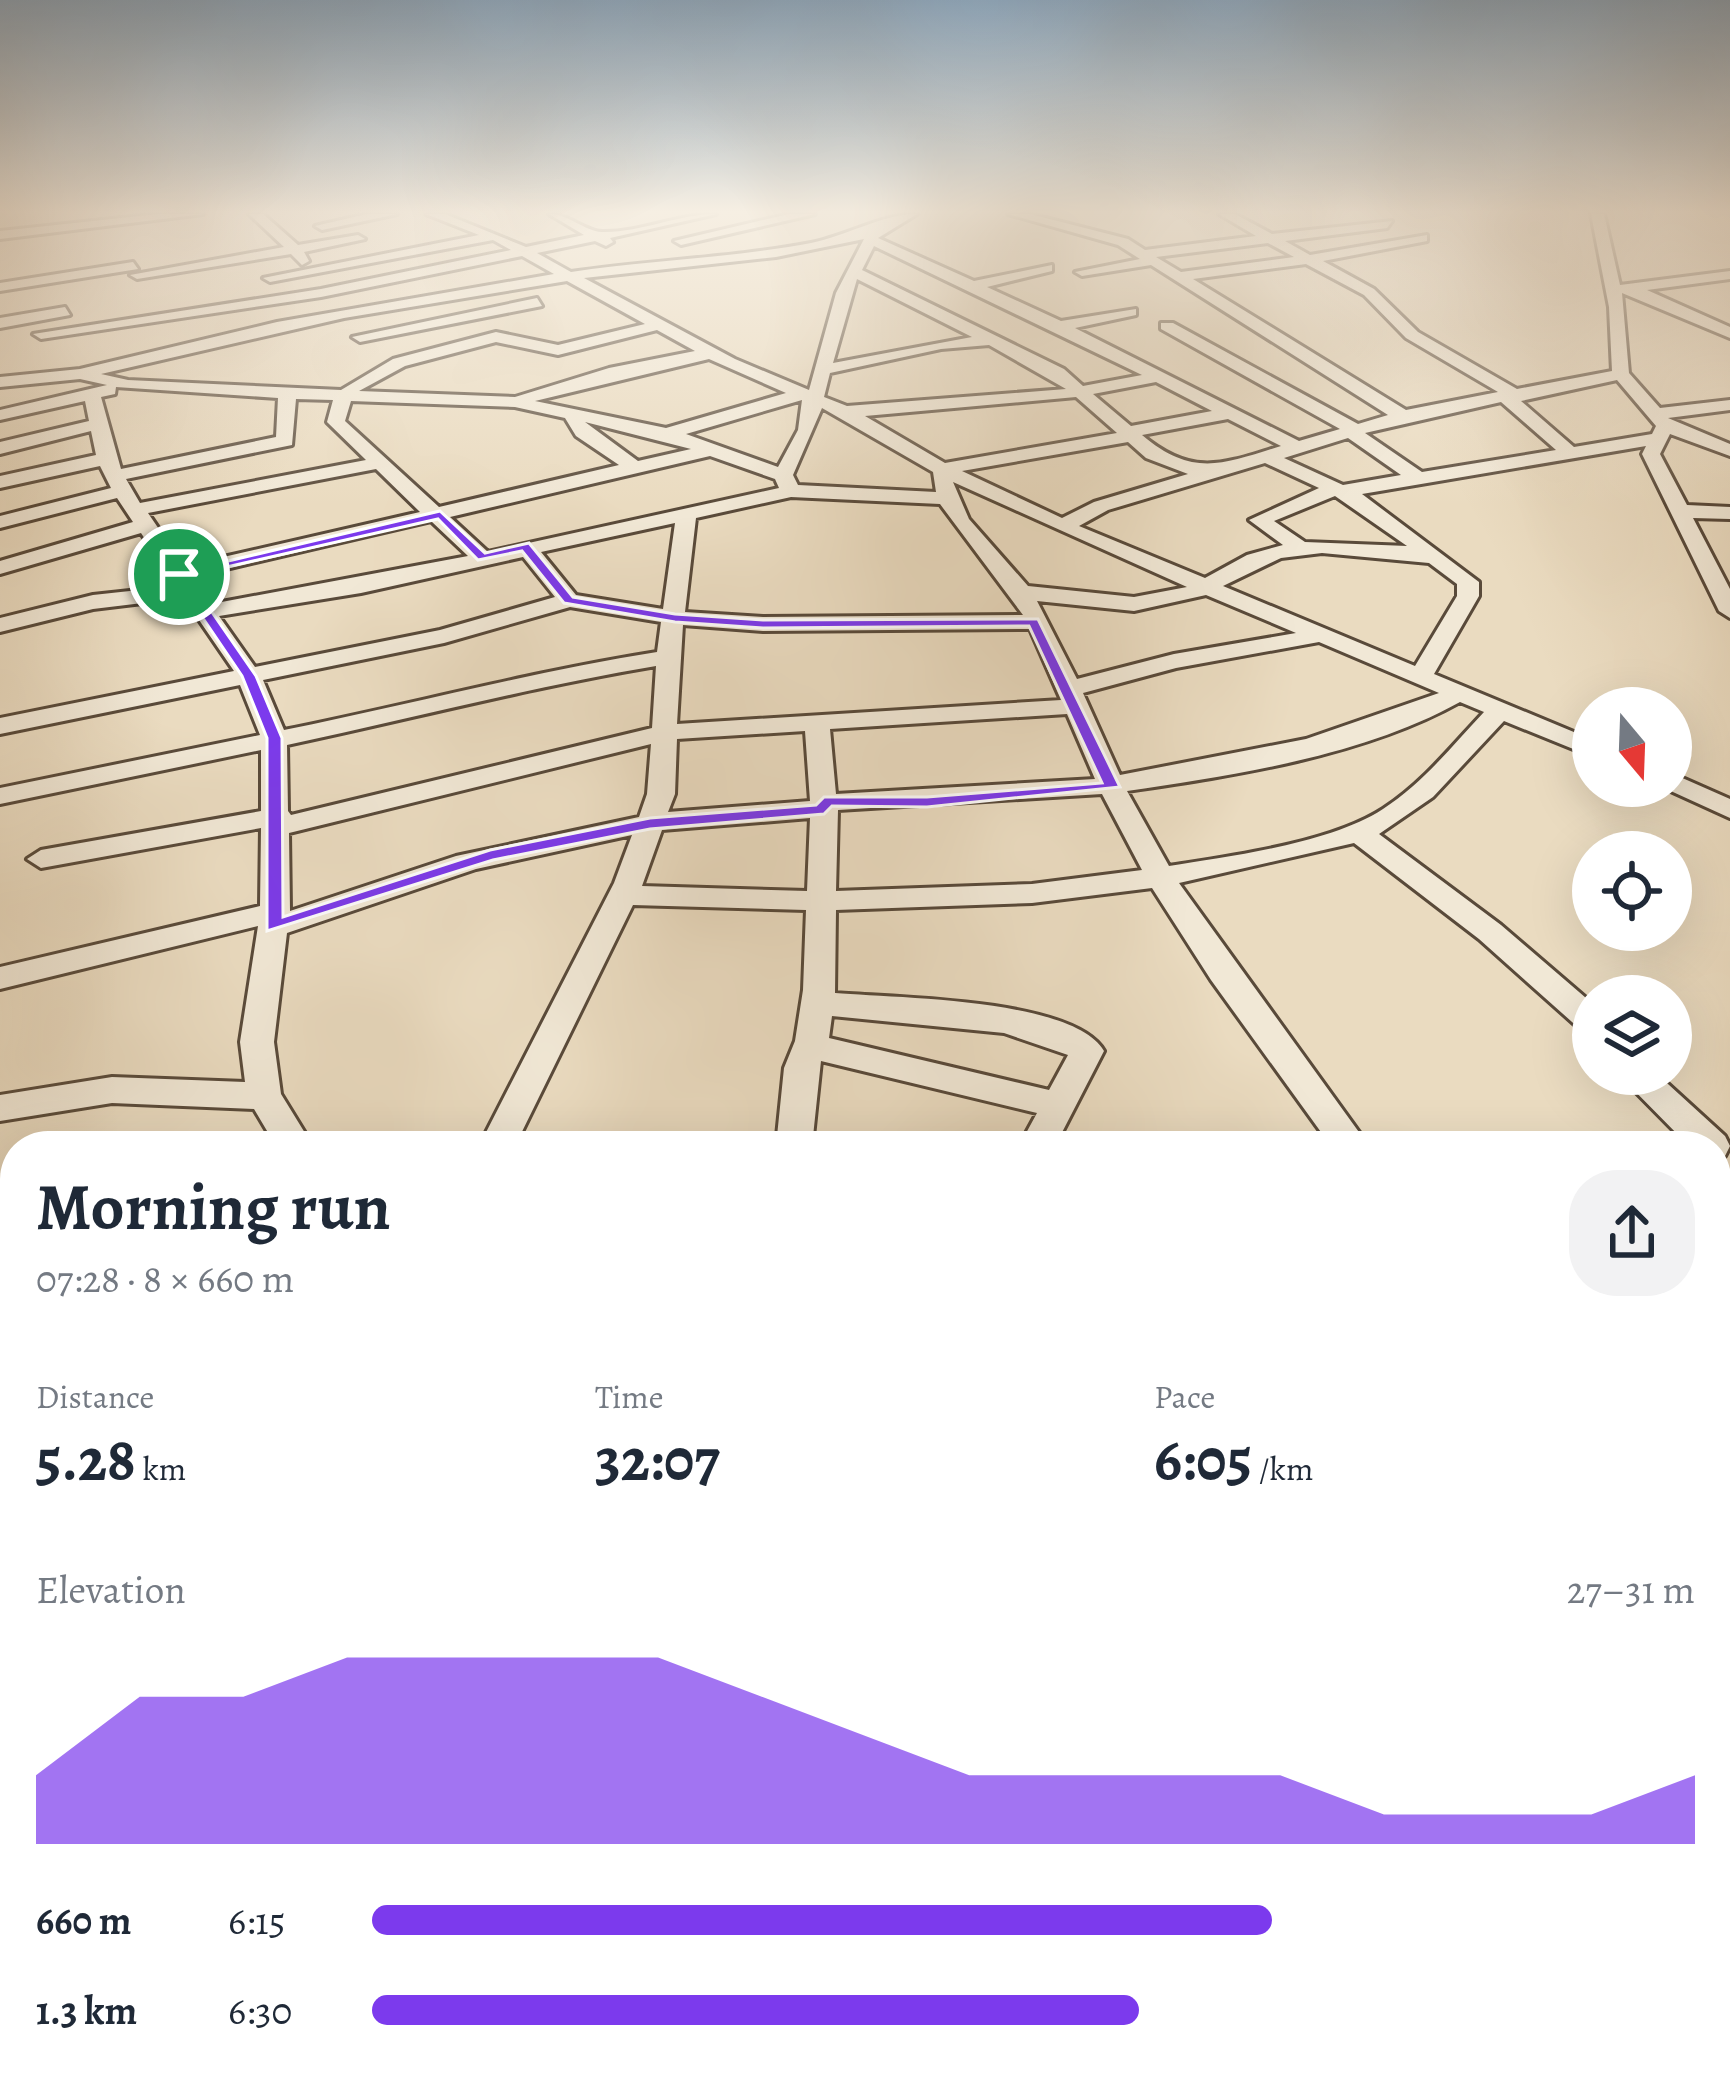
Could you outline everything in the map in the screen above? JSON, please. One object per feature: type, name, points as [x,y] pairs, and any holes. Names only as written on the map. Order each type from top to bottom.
[{"type":"street","points":[[0,323],[78,311]]},
{"type":"street","points":[[145,311],[145,317]]},
{"type":"street","points":[[41,334],[189,311]]},
{"type":"street","points":[[339,311],[384,364]]},
{"type":"street","points":[[0,416],[212,338],[360,311]]},
{"type":"street","points":[[360,338],[503,311]]},
{"type":"street","points":[[639,311],[712,353],[845,412],[942,469],[1062,526],[1329,634],[1572,740]]},
{"type":"street","points":[[787,483],[807,398],[822,370],[837,311]]},
{"type":"street","points":[[936,311],[1086,392],[1154,454],[1209,475]]},
{"type":"street","points":[[1028,311],[1298,448]]},
{"type":"street","points":[[1232,311],[1403,416]]},
{"type":"street","points":[[1390,311],[1412,335],[1513,398],[1567,450]]},
{"type":"street","points":[[1623,311],[1621,374],[1661,426],[1730,450]]},
{"type":"street","points":[[1676,311],[1730,333]]},
{"type":"street","points":[[1060,326],[1131,312]]},
{"type":"street","points":[[482,558],[336,422],[344,396],[384,364],[508,335],[544,351],[558,350],[662,324]]},
{"type":"street","points":[[1167,326],[1353,430],[1419,479]]},
{"type":"street","points":[[822,370],[940,344],[994,339]]},
{"type":"street","points":[[514,402],[615,372],[712,353]]},
{"type":"street","points":[[1210,368],[1231,363]]},
{"type":"street","points":[[845,412],[989,404],[1190,374]]},
{"type":"street","points":[[1062,526],[1101,506],[1403,416],[1621,374]]},
{"type":"street","points":[[0,382],[514,402],[668,434],[787,483],[942,498]]},
{"type":"street","points":[[86,384],[124,492],[249,676],[274,738],[278,822],[274,919],[256,1042],[264,1096],[286,1131]]},
{"type":"street","points":[[0,522],[124,492],[285,441],[287,394]]},
{"type":"street","points":[[668,434],[807,398]]},
{"type":"street","points":[[1304,550],[1258,520],[1338,490],[1567,450],[1730,405]]},
{"type":"street","points":[[570,411],[582,432],[636,468]]},
{"type":"street","points":[[942,469],[1232,413]]},
{"type":"street","points":[[0,448],[99,424]]},
{"type":"street","points":[[1661,426],[1651,454],[1714,565],[1730,611]]},
{"type":"street","points":[[690,472],[706,452]]},
{"type":"street","points":[[1269,458],[1338,490],[1468,582],[1468,596],[1422,674]]},
{"type":"street","points":[[0,482],[44,468],[124,492],[201,502],[383,462]]},
{"type":"street","points":[[191,592],[440,515],[636,468],[690,472],[716,507]]},
{"type":"street","points":[[942,469],[942,498],[1021,592],[1112,787],[1161,877],[1268,1037],[1340,1131]]},
{"type":"street","points":[[0,625],[126,596],[361,586],[716,507],[787,483]]},
{"type":"street","points":[[0,568],[124,492]]},
{"type":"street","points":[[1680,511],[1730,514]]},
{"type":"street","points":[[504,1131],[622,895],[661,794],[668,657],[686,514]]},
{"type":"street","points":[[525,546],[569,600]]},
{"type":"street","points":[[1021,592],[1132,604],[1172,600],[1258,559],[1304,550],[1405,551],[1440,559]]},
{"type":"street","points":[[1714,565],[1730,555]]},
{"type":"street","points":[[0,726],[444,636],[569,600],[675,618],[763,624],[1034,622]]},
{"type":"street","points":[[41,860],[278,822],[667,732],[1073,698],[1174,661],[1329,634]]},
{"type":"street","points":[[0,796],[424,709],[522,681],[668,657]]},
{"type":"street","points":[[0,978],[274,919],[490,855],[650,824],[824,805],[1112,787],[1240,764],[1424,713],[1460,692]]},
{"type":"street","points":[[622,895],[818,904],[999,895],[1230,865],[1357,831],[1400,810],[1498,711]]},
{"type":"street","points":[[795,1131],[801,1068],[818,1003],[824,805],[817,722]]},
{"type":"street","points":[[1692,791],[1730,810]]},
{"type":"street","points":[[1357,831],[1490,932],[1572,1004]]},
{"type":"street","points":[[818,1003],[1002,1020],[1074,1038],[1087,1051],[1046,1131]]},
{"type":"street","points":[[810,1046],[1060,1106]]},
{"type":"street","points":[[0,1108],[112,1090],[264,1096]]},
{"type":"street","points":[[1657,1095],[1696,1131]]},
{"type":"route","points":[[440,515],[482,558],[525,546],[569,600],[675,618],[763,624],[1034,622],[1078,706],[1112,787],[927,802],[824,802],[824,809],[771,810],[568,837],[490,855],[273,927],[278,827],[274,738],[249,676],[179,574],[440,515]]}]
